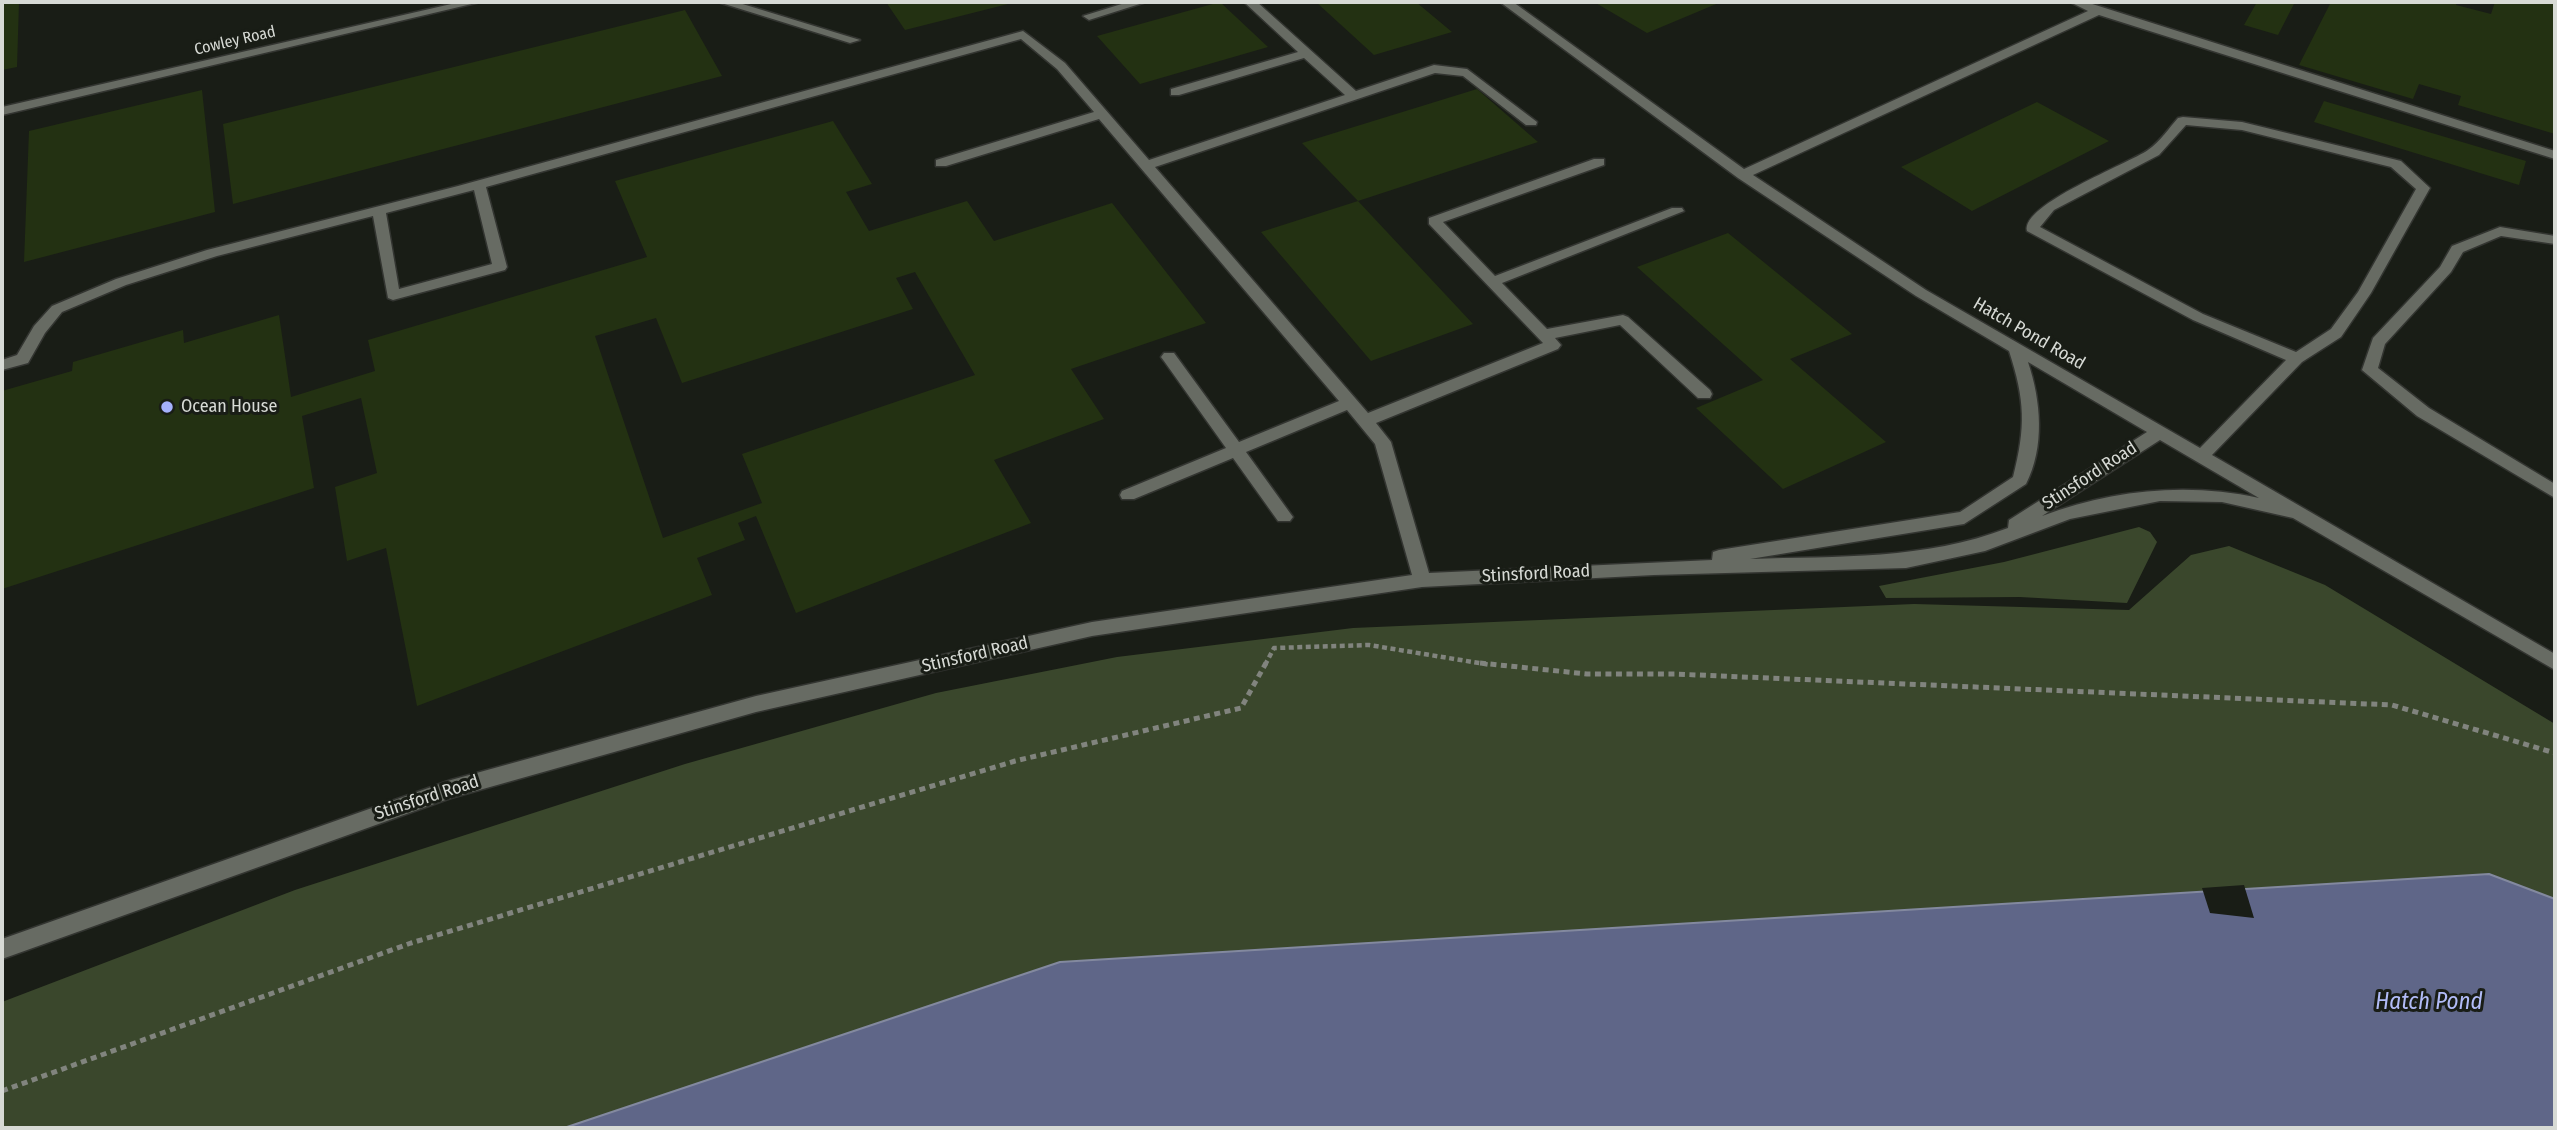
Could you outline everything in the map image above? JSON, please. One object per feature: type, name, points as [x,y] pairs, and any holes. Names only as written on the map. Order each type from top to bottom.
[{"type":"street","name":"Cowley Road","points":[[2,111],[474,2]]},
{"type":"street","points":[[724,2],[854,40]]},
{"type":"street","points":[[1089,16],[1140,2]]},
{"type":"street","points":[[1250,2],[1354,96]]},
{"type":"street","name":"Hatch Pond Road","points":[[1506,2],[1743,175],[1921,293],[2555,663]]},
{"type":"street","points":[[2076,2],[2555,155]]},
{"type":"street","points":[[1743,175],[2098,11]]},
{"type":"street","points":[[2,365],[23,359],[39,330],[57,309],[121,282],[212,253],[479,184],[1023,35],[1061,66],[1383,442],[1422,580]]},
{"type":"street","points":[[1175,92],[1307,54]]},
{"type":"street","points":[[1146,166],[1434,69],[1467,73],[1531,122]]},
{"type":"street","points":[[941,163],[1101,114]]},
{"type":"street","points":[[2202,456],[2297,358],[2336,333],[2364,293],[2423,188],[2396,164],[2242,126],[2183,121],[2154,152],[2049,207],[2032,228],[2198,317],[2297,358]]},
{"type":"street","points":[[1364,421],[1553,345],[1434,221],[1599,162]]},
{"type":"street","points":[[379,210],[393,295],[500,267],[479,184]]},
{"type":"street","points":[[1492,282],[1677,211]]},
{"type":"street","points":[[2555,240],[2500,231],[2457,249],[2446,269],[2378,342],[2370,370],[2423,412],[2555,492]]},
{"type":"street","points":[[1544,335],[1623,320],[1704,394]]},
{"type":"street","points":[[1654,568],[1964,518],[2020,480],[2034,429],[2031,391],[2016,349]]},
{"type":"street","points":[[1170,357],[1284,517]]},
{"type":"street","points":[[1128,495],[1349,403]]},
{"type":"street","name":"Stinsford Road","points":[[1985,544],[2160,432]]},
{"type":"street","name":"Stinsford Road","points":[[2,949],[451,789],[755,704],[1092,629],[1422,580],[1654,568],[1906,561],[1985,544],[2068,513],[2160,495],[2222,496],[2303,514]]},
{"type":"path","points":[[2,1091],[411,943],[1015,761],[1241,708],[1274,648],[1369,645],[1519,669],[1587,674],[1675,674],[2392,705],[2555,753]]},
{"type":"green space","points":[[2139,527],[2150,532],[2157,542],[2127,603],[2020,597],[1886,598],[1879,586],[2004,562]]},
{"type":"green space","points":[[2229,546],[2325,585],[2555,724],[2555,1128],[2,1128],[2,1002],[295,890],[685,764],[936,693],[1117,657],[1353,628],[1914,604],[2129,610],[2191,555]]},
{"type":"water","name":"Hatch Pond","points":[[2489,874],[2555,899],[2555,1128],[564,1128],[1060,962]]},
{"type":"pier","points":[[2244,885],[2254,918],[2210,913],[2202,888]]},
{"type":"building","points":[[2,2],[19,2],[17,67],[2,70]]},
{"type":"building","points":[[886,2],[1012,2],[1012,3],[905,30]]},
{"type":"building","points":[[1220,2],[1268,47],[1140,84],[1097,36]]},
{"type":"building","points":[[1316,2],[1416,2],[1452,32],[1374,55]]},
{"type":"building","points":[[1594,2],[1721,2],[1647,33]]},
{"type":"building","points":[[2257,2],[2295,2],[2278,35],[2244,25]]},
{"type":"building","points":[[2331,2],[2457,2],[2456,5],[2491,14],[2495,2],[2555,2],[2555,134],[2458,105],[2461,96],[2419,84],[2413,99],[2299,65]]},
{"type":"building","points":[[685,10],[722,76],[233,204],[223,124]]},
{"type":"building","points":[[1477,89],[1538,142],[1358,201],[1302,143]]},
{"type":"building","points":[[202,90],[215,212],[24,262],[29,131]]},
{"type":"building","points":[[2324,101],[2526,161],[2519,185],[2314,122]]},
{"type":"building","points":[[2037,102],[2109,141],[1972,211],[1901,167]]},
{"type":"building","name":"Ocean House","points":[[833,121],[872,184],[846,192],[869,231],[967,201],[994,241],[1112,203],[1206,323],[1071,369],[1104,419],[994,460],[1031,523],[796,613],[756,516],[738,523],[745,540],[697,558],[712,595],[417,706],[386,548],[347,561],[335,487],[377,473],[361,398],[302,416],[314,488],[2,589],[2,391],[72,371],[73,362],[183,330],[184,343],[279,315],[291,397],[375,371],[368,340],[647,257],[615,181]],"holes":[[[915,272],[975,375],[742,454],[762,503],[663,538],[595,336],[656,318],[682,383],[913,309],[896,278]]]},
{"type":"building","points":[[1358,201],[1473,324],[1371,361],[1261,232]]},
{"type":"building","points":[[1728,233],[1852,334],[1790,359],[1886,442],[1783,489],[1696,408],[1763,380],[1637,267]]},
{"type":"place","name":"Ocean House","points":[[167,407]]}]
